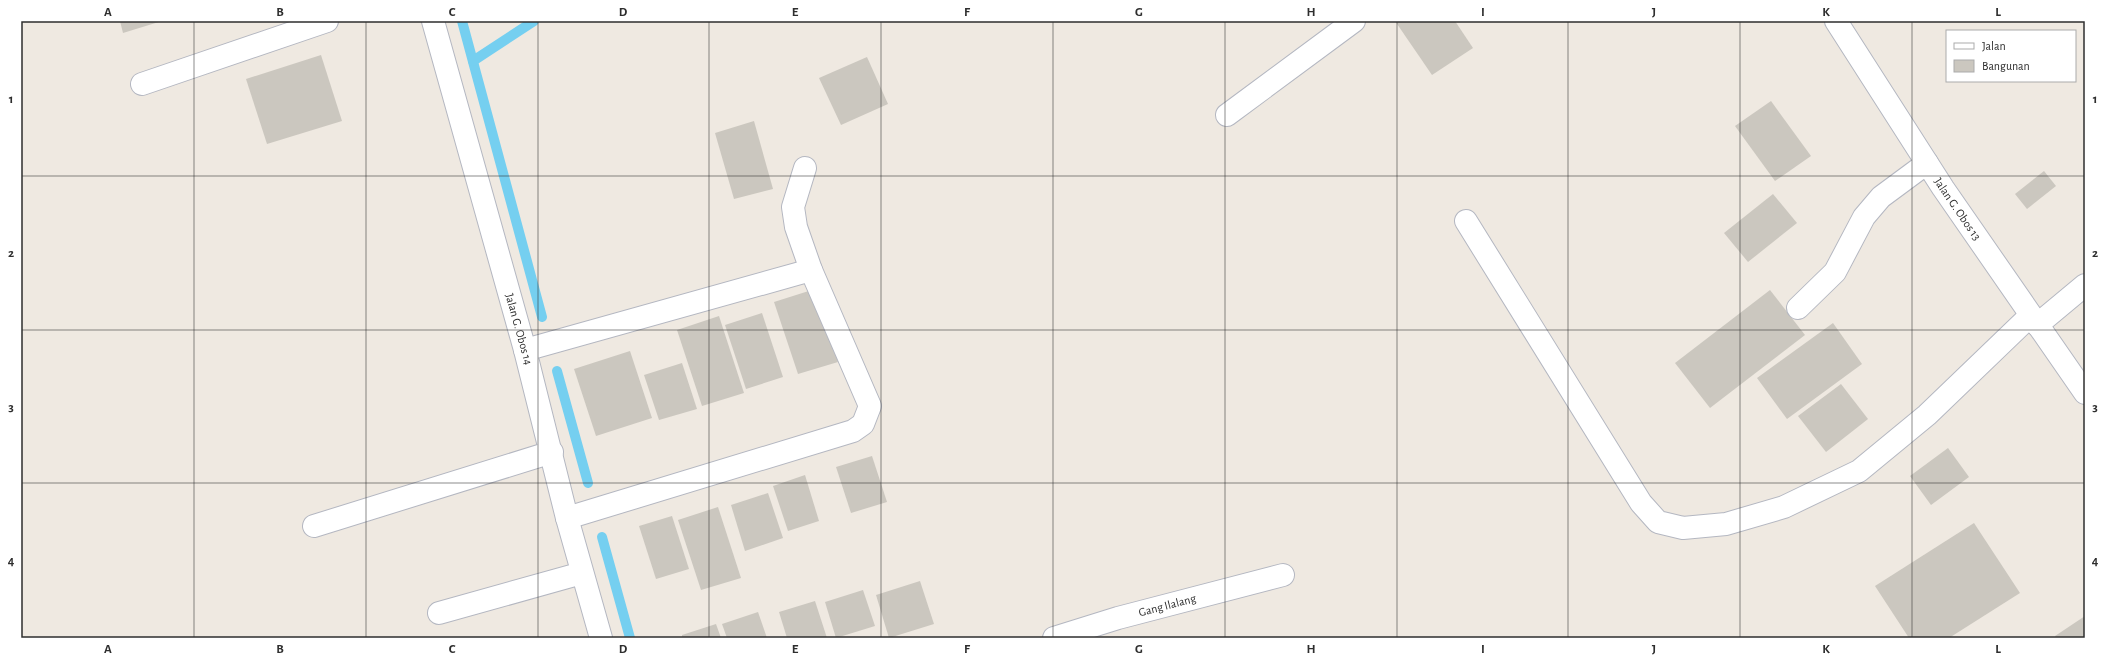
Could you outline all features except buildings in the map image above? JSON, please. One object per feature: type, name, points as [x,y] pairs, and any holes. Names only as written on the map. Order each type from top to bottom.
[{"type":"street","points":[[142,84],[328,21]]},
{"type":"street","name":"Jalan G. Obos 14","points":[[434,21],[525,350],[552,452],[567,518],[601,638]]},
{"type":"street","points":[[1227,115],[1354,21]]},
{"type":"street","name":"Jalan G. Obos 13","points":[[1836,21],[1926,163],[2033,320],[2085,393]]},
{"type":"street","points":[[1798,308],[1835,272],[1864,217],[1881,197],[1926,163]]},
{"type":"street","points":[[567,518],[853,430],[863,424],[870,406],[811,270],[796,227],[793,207],[804,168]]},
{"type":"street","points":[[1466,221],[1641,504],[1658,522],[1683,528],[1726,524],[1784,507],[1859,471],[1926,415],[2033,320],[2085,285]]},
{"type":"street","points":[[525,350],[811,270]]},
{"type":"street","points":[[314,526],[552,452]]},
{"type":"street","points":[[439,613],[582,573]]},
{"type":"street","name":"Gang Ilalang","points":[[1054,638],[1118,618],[1283,575]]},
{"type":"waterway","points":[[462,21],[542,317]]},
{"type":"waterway","points":[[473,61],[534,21]]},
{"type":"waterway","points":[[557,371],[588,483]]},
{"type":"waterway","points":[[602,537],[630,638]]}]
